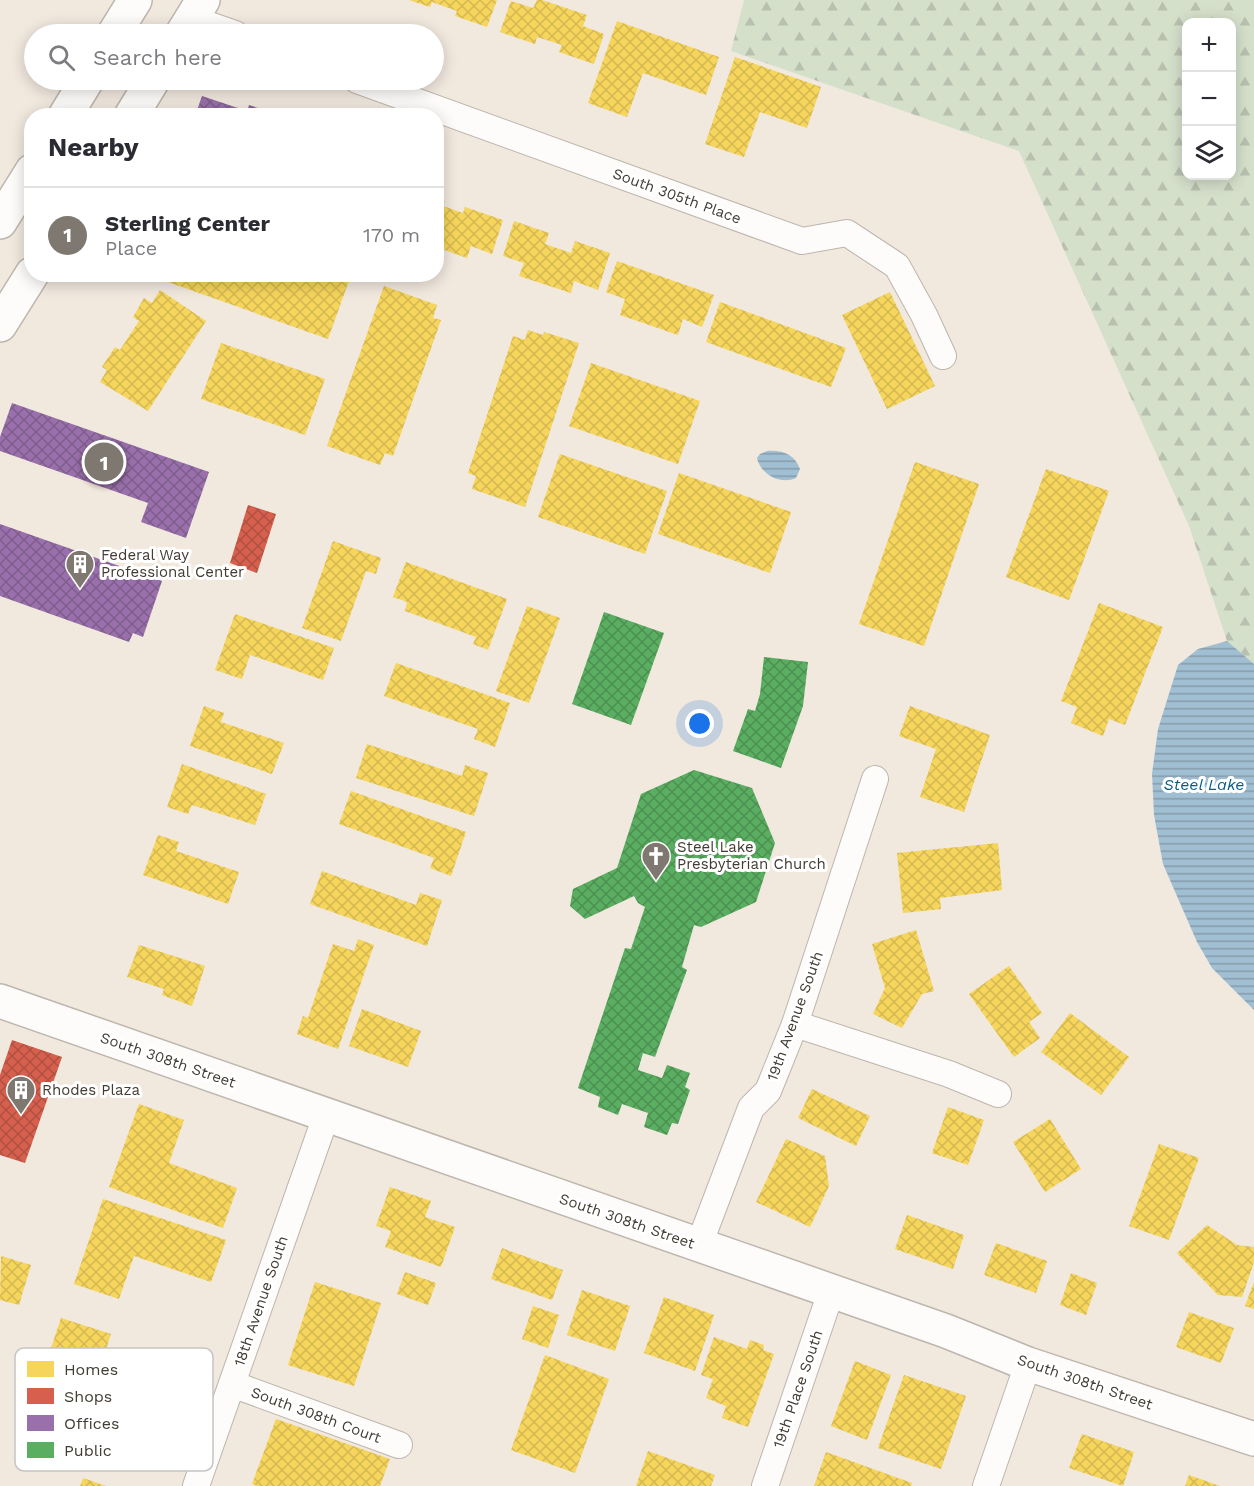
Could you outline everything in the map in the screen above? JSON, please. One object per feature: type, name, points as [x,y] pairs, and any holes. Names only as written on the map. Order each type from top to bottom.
[{"type":"street","points":[[120,24],[135,0]]},
{"type":"street","points":[[192,18],[208,24]]},
{"type":"street","points":[[70,108],[81,90]]},
{"type":"street","points":[[136,108],[147,90]]},
{"type":"street","name":"South 305th Place","points":[[385,90],[434,108]]},
{"type":"street","name":"South 305th Place","points":[[444,111],[802,241],[847,233],[897,266],[943,356]]},
{"type":"street","points":[[0,222],[24,184]]},
{"type":"street","points":[[0,325],[27,282]]},
{"type":"street","name":"19th Avenue South","points":[[699,1245],[751,1108],[768,1091],[795,1024],[876,779]]},
{"type":"street","name":"South 308th Street","points":[[0,1001],[946,1331],[1029,1364],[1254,1439]]},
{"type":"street","points":[[795,1024],[949,1074],[998,1094]]},
{"type":"street","name":"18th Avenue South","points":[[213,1438],[326,1116]]},
{"type":"street","name":"19th Place South","points":[[765,1486],[831,1292]]},
{"type":"street","points":[[986,1486],[1029,1364]]},
{"type":"street","name":"South 308th Court","points":[[232,1384],[399,1445]]},
{"type":"street","name":"18th Avenue South","points":[[196,1486],[201,1471]]},
{"type":"green space","points":[[744,0],[1254,0],[1254,664],[1227,641],[1189,526],[1019,151],[731,51]]},
{"type":"water","points":[[767,451],[783,452],[791,456],[800,469],[796,478],[784,480],[767,474],[757,458]]},
{"type":"water","name":"Steel Lake","points":[[1227,641],[1254,664],[1254,1010],[1212,968],[1197,942],[1163,864],[1154,815],[1152,774],[1158,729],[1178,665],[1198,649]]},
{"type":"building: Homes","points":[[409,0],[497,0],[487,27],[455,16],[457,11],[432,2],[430,7]]},
{"type":"building: Homes","points":[[537,0],[587,15],[583,26],[604,34],[594,64],[559,52],[562,45],[537,37],[535,44],[500,32],[511,1],[533,8]]},
{"type":"building: Homes","points":[[617,21],[719,57],[706,95],[643,73],[627,117],[588,103]]},
{"type":"building: Homes","points":[[735,57],[821,87],[807,128],[760,112],[744,157],[705,144]]},
{"type":"building: Homes","points":[[444,206],[463,213],[465,207],[503,220],[492,254],[471,246],[467,258],[444,250]]},
{"type":"building: Homes","points":[[514,221],[549,233],[545,244],[571,253],[575,241],[610,253],[598,290],[574,281],[571,293],[519,276],[524,263],[503,256]]},
{"type":"building: Homes","points":[[617,261],[714,295],[702,327],[683,319],[678,335],[620,315],[625,299],[606,292]]},
{"type":"building: Homes","points":[[168,282],[349,282],[328,339]]},
{"type":"building: Homes","points":[[384,286],[437,305],[433,318],[441,320],[393,456],[385,453],[380,465],[327,446]]},
{"type":"building: Homes","points":[[160,290],[206,321],[148,411],[100,382],[107,370],[102,367],[115,347],[120,350],[139,321],[133,317],[144,298],[152,303]]},
{"type":"building: Homes","points":[[890,292],[935,386],[887,409],[842,315]]},
{"type":"building: Homes","points":[[720,302],[846,348],[831,387],[706,342]]},
{"type":"building: Homes","points":[[528,330],[543,335],[544,332],[579,343],[525,507],[472,489],[476,476],[468,473],[513,336],[525,340]]},
{"type":"building: Homes","points":[[221,343],[325,379],[305,435],[201,399]]},
{"type":"building: Homes","points":[[591,363],[700,401],[678,464],[569,426]]},
{"type":"building: Homes","points":[[560,454],[667,491],[645,554],[538,517]]},
{"type":"building: Homes","points":[[915,462],[979,484],[924,646],[859,624]]},
{"type":"building: Homes","points":[[1046,469],[1109,491],[1069,600],[1006,577]]},
{"type":"building: Homes","points":[[679,473],[791,512],[770,573],[658,534]]},
{"type":"building: Homes","points":[[333,541],[381,558],[376,574],[366,571],[341,641],[302,628]]},
{"type":"building: Homes","points":[[406,562],[507,599],[488,650],[473,644],[476,637],[405,611],[407,602],[393,597]]},
{"type":"building: Homes","points":[[1099,603],[1163,627],[1125,725],[1109,719],[1103,736],[1071,723],[1077,707],[1061,701]]},
{"type":"building: Homes","points":[[527,606],[560,618],[529,703],[496,691]]},
{"type":"building: Homes","points":[[235,614],[334,648],[323,680],[250,655],[242,679],[215,670]]},
{"type":"building: Homes","points":[[396,663],[510,703],[495,747],[474,739],[478,729],[384,696]]},
{"type":"building: Homes","points":[[204,706],[224,713],[221,722],[284,743],[272,774],[190,746]]},
{"type":"building: Homes","points":[[910,706],[990,735],[964,812],[920,797],[936,749],[899,736]]},
{"type":"building: Homes","points":[[367,744],[462,776],[465,765],[488,773],[474,816],[356,778]]},
{"type":"building: Homes","points":[[182,764],[266,794],[255,825],[192,805],[188,814],[167,807]]},
{"type":"building: Homes","points":[[351,791],[466,832],[451,876],[430,868],[434,858],[339,824]]},
{"type":"building: Homes","points":[[158,835],[179,842],[176,851],[239,872],[228,904],[143,875]]},
{"type":"building: Homes","points":[[998,843],[1002,890],[940,898],[941,909],[903,913],[897,853]]},
{"type":"building: Homes","points":[[322,871],[416,905],[420,893],[442,900],[427,946],[310,904]]},
{"type":"building: Homes","points":[[916,930],[934,991],[922,994],[902,1028],[873,1014],[885,988],[872,944]]},
{"type":"building: Homes","points":[[358,939],[374,945],[338,1049],[297,1034],[303,1016],[308,1018],[333,944],[354,951]]},
{"type":"building: Homes","points":[[139,945],[205,966],[192,1006],[162,995],[164,989],[127,977]]},
{"type":"building: Homes","points":[[1009,966],[1042,1013],[1029,1022],[1040,1038],[1014,1057],[969,994]]},
{"type":"building: Homes","points":[[362,1009],[421,1031],[408,1067],[349,1046]]},
{"type":"building: Homes","points":[[1070,1013],[1129,1057],[1101,1095],[1041,1052]]},
{"type":"building: Homes","points":[[812,1089],[870,1116],[856,1146],[798,1118]]},
{"type":"building: Homes","points":[[139,1104],[184,1120],[169,1163],[237,1188],[223,1228],[109,1187]]},
{"type":"building: Homes","points":[[948,1107],[984,1120],[968,1165],[932,1153]]},
{"type":"building: Homes","points":[[1050,1119],[1081,1169],[1045,1192],[1013,1142]]},
{"type":"building: Homes","points":[[786,1139],[825,1156],[829,1186],[810,1227],[756,1202]]},
{"type":"building: Homes","points":[[1159,1144],[1199,1158],[1169,1240],[1129,1226]]},
{"type":"building: Homes","points":[[390,1187],[431,1201],[425,1217],[455,1227],[441,1267],[385,1247],[391,1231],[376,1226]]},
{"type":"building: Homes","points":[[103,1199],[226,1240],[211,1282],[134,1256],[119,1299],[74,1284]]},
{"type":"building: Homes","points":[[907,1215],[964,1235],[953,1269],[895,1249]]},
{"type":"building: Homes","points":[[1207,1225],[1237,1245],[1254,1247],[1254,1262],[1242,1297],[1218,1295],[1177,1253]]},
{"type":"building: Homes","points":[[996,1243],[1047,1261],[1036,1293],[984,1275]]},
{"type":"building: Homes","points":[[502,1248],[563,1270],[552,1300],[491,1279]]},
{"type":"building: Homes","points":[[1,1256],[31,1265],[19,1305],[0,1300]]},
{"type":"building: Homes","points":[[405,1272],[436,1283],[428,1305],[397,1294]]},
{"type":"building: Homes","points":[[1071,1273],[1097,1283],[1086,1315],[1060,1305]]},
{"type":"building: Homes","points":[[315,1282],[381,1303],[354,1386],[288,1365]]},
{"type":"building: Homes","points":[[1254,1282],[1254,1309],[1245,1306]]},
{"type":"building: Homes","points":[[582,1290],[630,1306],[615,1351],[567,1335]]},
{"type":"building: Homes","points":[[664,1297],[714,1315],[695,1371],[644,1353]]},
{"type":"building: Homes","points":[[533,1306],[559,1315],[548,1348],[522,1339]]},
{"type":"building: Homes","points":[[1189,1312],[1234,1328],[1221,1363],[1176,1347]]},
{"type":"building: Homes","points":[[61,1318],[111,1334],[106,1348],[51,1348]]},
{"type":"building: Homes","points":[[714,1337],[747,1349],[750,1340],[764,1345],[763,1350],[774,1354],[748,1427],[722,1418],[726,1406],[706,1398],[713,1379],[701,1375]]},
{"type":"building: Homes","points":[[545,1355],[609,1379],[575,1473],[511,1450]]},
{"type":"building: Homes","points":[[855,1361],[891,1375],[867,1440],[831,1426]]},
{"type":"building: Homes","points":[[904,1375],[966,1396],[941,1469],[878,1448]]},
{"type":"building: Homes","points":[[276,1419],[390,1459],[380,1486],[257,1486],[252,1484]]},
{"type":"building: Homes","points":[[1082,1434],[1134,1452],[1123,1486],[1069,1468]]},
{"type":"building: Homes","points":[[648,1451],[715,1475],[711,1486],[636,1486]]},
{"type":"building: Homes","points":[[826,1452],[912,1483],[911,1486],[814,1486]]},
{"type":"building: Homes","points":[[1189,1475],[1220,1486],[1185,1486]]},
{"type":"building: Homes","points":[[83,1478],[106,1486],[80,1486]]},
{"type":"building: Shops","points":[[248,505],[276,514],[257,573],[230,563]]},
{"type":"building: Shops","name":"Rhodes Plaza","points":[[12,1040],[62,1057],[25,1163],[0,1155],[0,1075]]},
{"type":"building: Offices","points":[[202,96],[238,108],[198,108]]},
{"type":"building: Offices","points":[[12,403],[209,472],[186,538],[141,522],[148,503],[0,451],[0,437]]},
{"type":"building: Offices","name":"Federal Way Professional Center","points":[[0,524],[162,581],[143,637],[133,633],[129,642],[0,596]]},
{"type":"building: Public","points":[[604,612],[664,633],[631,725],[572,704]]},
{"type":"building: Public","points":[[764,657],[808,662],[803,706],[781,768],[733,751],[748,709],[755,711],[760,694]]},
{"type":"building: Public","points":[[694,770],[752,788],[775,843],[756,902],[701,927],[694,925],[682,967],[687,970],[655,1057],[643,1053],[638,1070],[662,1078],[667,1065],[690,1073],[685,1087],[690,1090],[678,1124],[672,1123],[667,1135],[644,1127],[648,1113],[622,1104],[618,1115],[598,1107],[600,1097],[578,1088],[625,948],[631,949],[645,907],[638,903],[634,896],[585,919],[570,906],[573,889],[617,868],[641,794]]},
{"type":"place","name":"Sterling Center","points":[[104,462]]},
{"type":"place","name":"Federal Way Professional Center","points":[[80,590]]},
{"type":"place","name":"Steel Lake Presbyterian Church","points":[[656,882]]},
{"type":"place","name":"Rhodes Plaza","points":[[21,1116]]}]
